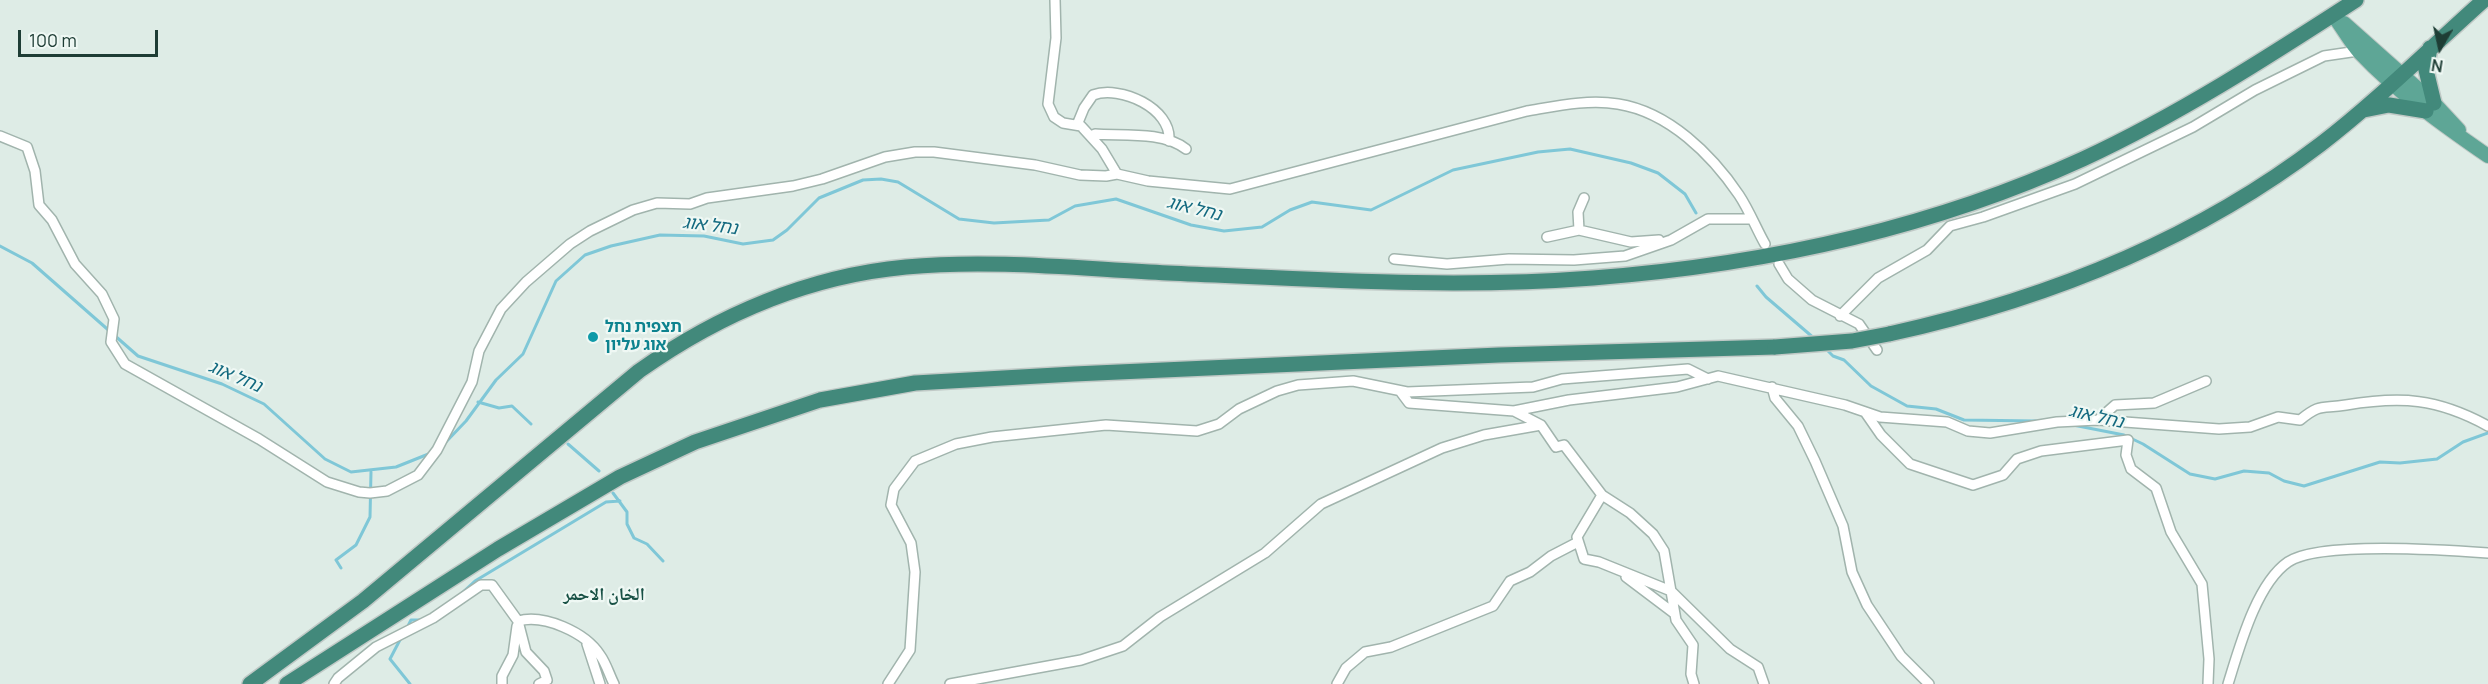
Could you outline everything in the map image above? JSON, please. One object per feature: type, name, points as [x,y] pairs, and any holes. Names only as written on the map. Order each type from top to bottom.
[{"type":"highway","points":[[250,684],[363,601],[639,370],[718,322],[804,287],[866,273],[937,266],[995,266],[1462,284],[1593,278],[1716,264],[1842,240],[1907,224],[2012,189],[2083,159],[2162,119],[2356,0]]},
{"type":"highway","points":[[287,684],[489,554],[620,477],[695,442],[757,420],[831,398],[915,384],[1063,375],[1499,355],[1775,347],[1852,341],[1936,324],[2037,294],[2113,264],[2179,234],[2269,182],[2320,145],[2359,112],[2484,0]]},
{"type":"highway","points":[[2359,112],[2389,105],[2430,107],[2426,70],[2430,48]]},
{"type":"main road","points":[[2333,15],[2358,51],[2396,79],[2468,142],[2488,156]]},
{"type":"main road","points":[[2333,15],[2368,42],[2396,79]]},
{"type":"street","points":[[1055,0],[1056,38],[1048,104],[1054,117],[1063,123],[1077,125],[1091,136],[1117,174]]},
{"type":"street","points":[[1840,316],[1878,278],[1927,249],[1950,226],[1983,217],[2075,184],[2193,126],[2255,90],[2324,56],[2358,51]]},
{"type":"street","points":[[1077,125],[1084,108],[1093,95],[1113,91],[1149,106],[1165,124],[1169,133],[1168,141]]},
{"type":"street","points":[[0,136],[27,147],[35,171],[39,205],[52,220],[75,264],[102,294],[114,320],[111,342],[125,364],[259,439],[327,483],[359,492],[387,491],[418,474],[437,450],[440,439],[456,415],[472,382],[479,351],[501,309],[526,282],[570,244],[590,231],[633,210],[657,203],[690,204],[707,198],[809,182],[874,160],[915,152],[934,152],[1035,165],[1080,175],[1117,174],[1148,181],[1230,189],[1527,111],[1576,103],[1617,104],[1641,109],[1663,121],[1710,157],[1741,197],[1765,244]]},
{"type":"street","points":[[1091,136],[1095,134],[1144,136],[1168,141],[1186,149]]},
{"type":"street","points":[[1579,230],[1578,212],[1584,198]]},
{"type":"street","points":[[1394,259],[1447,264],[1509,259],[1574,260],[1625,256],[1671,240],[1708,219],[1751,219]]},
{"type":"street","points":[[1547,237],[1579,230],[1631,242],[1671,240]]},
{"type":"street","points":[[1779,264],[1788,279],[1812,300],[1859,324],[1877,350]]},
{"type":"street","points":[[888,684],[905,662],[913,632],[915,560],[911,543],[891,506],[894,489],[915,461],[940,449],[992,437],[1106,424],[1135,425],[1182,432],[1197,431],[1219,424],[1239,408],[1277,391],[1298,385],[1353,381],[1400,391],[1533,387],[1562,379],[1688,369],[1708,379]]},
{"type":"street","points":[[1400,391],[1409,403],[1514,411],[1569,400],[1677,387],[1718,376],[1773,387],[1880,417],[1947,422],[1968,430],[1990,433],[2057,422],[2098,420],[2170,427],[2250,427],[2278,417],[2300,420],[2316,407],[2375,399],[2410,399],[2447,408],[2488,426]]},
{"type":"street","points":[[2098,420],[2115,405],[2154,403],[2206,381]]},
{"type":"street","points":[[1773,387],[1775,398],[1798,426],[1815,461],[1843,526],[1852,572],[1867,605],[1901,656],[1929,684]]},
{"type":"street","points":[[1514,411],[1541,425],[1556,447],[1564,445],[1602,495],[1630,513],[1653,534],[1664,551],[1675,614],[1693,645],[1694,683]]},
{"type":"street","points":[[1866,412],[1881,435],[1910,464],[1973,485],[2003,475],[2017,459],[2041,450],[2128,440],[2126,455],[2131,469],[2156,488],[2171,532],[2202,584],[2210,659],[2208,684]]},
{"type":"street","points":[[950,684],[1081,660],[1123,646],[1160,617],[1265,553],[1322,504],[1442,448],[1484,435],[1541,425]]},
{"type":"street","points":[[1602,495],[1577,537],[1584,559],[1671,591],[1730,649],[1758,668],[1764,684]]},
{"type":"street","points":[[1337,684],[1346,668],[1365,652],[1391,647],[1493,606],[1509,581],[1530,572],[1551,556],[1578,542]]},
{"type":"street","points":[[2228,684],[2246,631],[2263,593],[2278,571],[2296,557],[2308,554],[2377,549],[2488,553]]},
{"type":"street","points":[[1619,571],[1675,614]]},
{"type":"street","points":[[334,684],[338,678],[376,647],[433,618],[481,585],[492,585],[518,621],[526,652],[544,671],[547,680],[539,684]]},
{"type":"street","points":[[518,621],[531,618],[555,622],[586,641],[599,653],[614,684]]},
{"type":"street","points":[[502,684],[502,676],[513,654],[518,621]]},
{"type":"street","points":[[586,641],[600,684]]},
{"type":"waterway","name":"נחל אוג","points":[[444,444],[466,421],[496,380],[523,354],[556,281],[585,255],[611,246],[660,235],[704,236],[743,244],[773,240],[787,230],[819,198],[863,180],[881,179],[898,182],[959,219],[994,223],[1049,220],[1075,206],[1116,199],[1191,225],[1224,231],[1262,227],[1290,210],[1312,202],[1371,210],[1453,170],[1538,152],[1570,149],[1631,163],[1658,173],[1685,194],[1696,213]]},
{"type":"waterway","name":"נחל אוג","points":[[0,246],[32,263],[138,356],[222,384],[264,404],[325,459],[351,472],[396,467],[431,453]]},
{"type":"waterway","name":"נחל אוג","points":[[1757,286],[1766,297],[1815,339]]},
{"type":"waterway","name":"נחל אוג","points":[[1825,348],[1833,356],[1844,360],[1871,386],[1907,406],[1936,409],[1964,420],[2036,421]]},
{"type":"waterway","points":[[478,402],[499,408],[512,406],[531,424]]},
{"type":"waterway","name":"נחל אוג","points":[[2073,425],[2124,435],[2143,444],[2190,474],[2215,479],[2244,471],[2269,473],[2284,481],[2304,486],[2380,462],[2400,463],[2437,459],[2463,442],[2488,433]]},
{"type":"waterway","points":[[568,444],[599,471]]},
{"type":"waterway","points":[[341,568],[336,560],[356,545],[370,517],[371,472]]},
{"type":"waterway","points":[[613,493],[627,512],[627,524],[634,538],[647,544],[663,561]]},
{"type":"waterway","points":[[462,593],[475,581],[606,502],[620,501]]},
{"type":"waterway","points":[[407,628],[411,620],[423,620]]},
{"type":"waterway","points":[[402,636],[390,659],[410,684]]},
{"type":"place","name":"תצפית נחל אוג עליון","points":[[593,337]]},
{"type":"district","name":"الخان الاحمر","points":[[604,595]]}]
